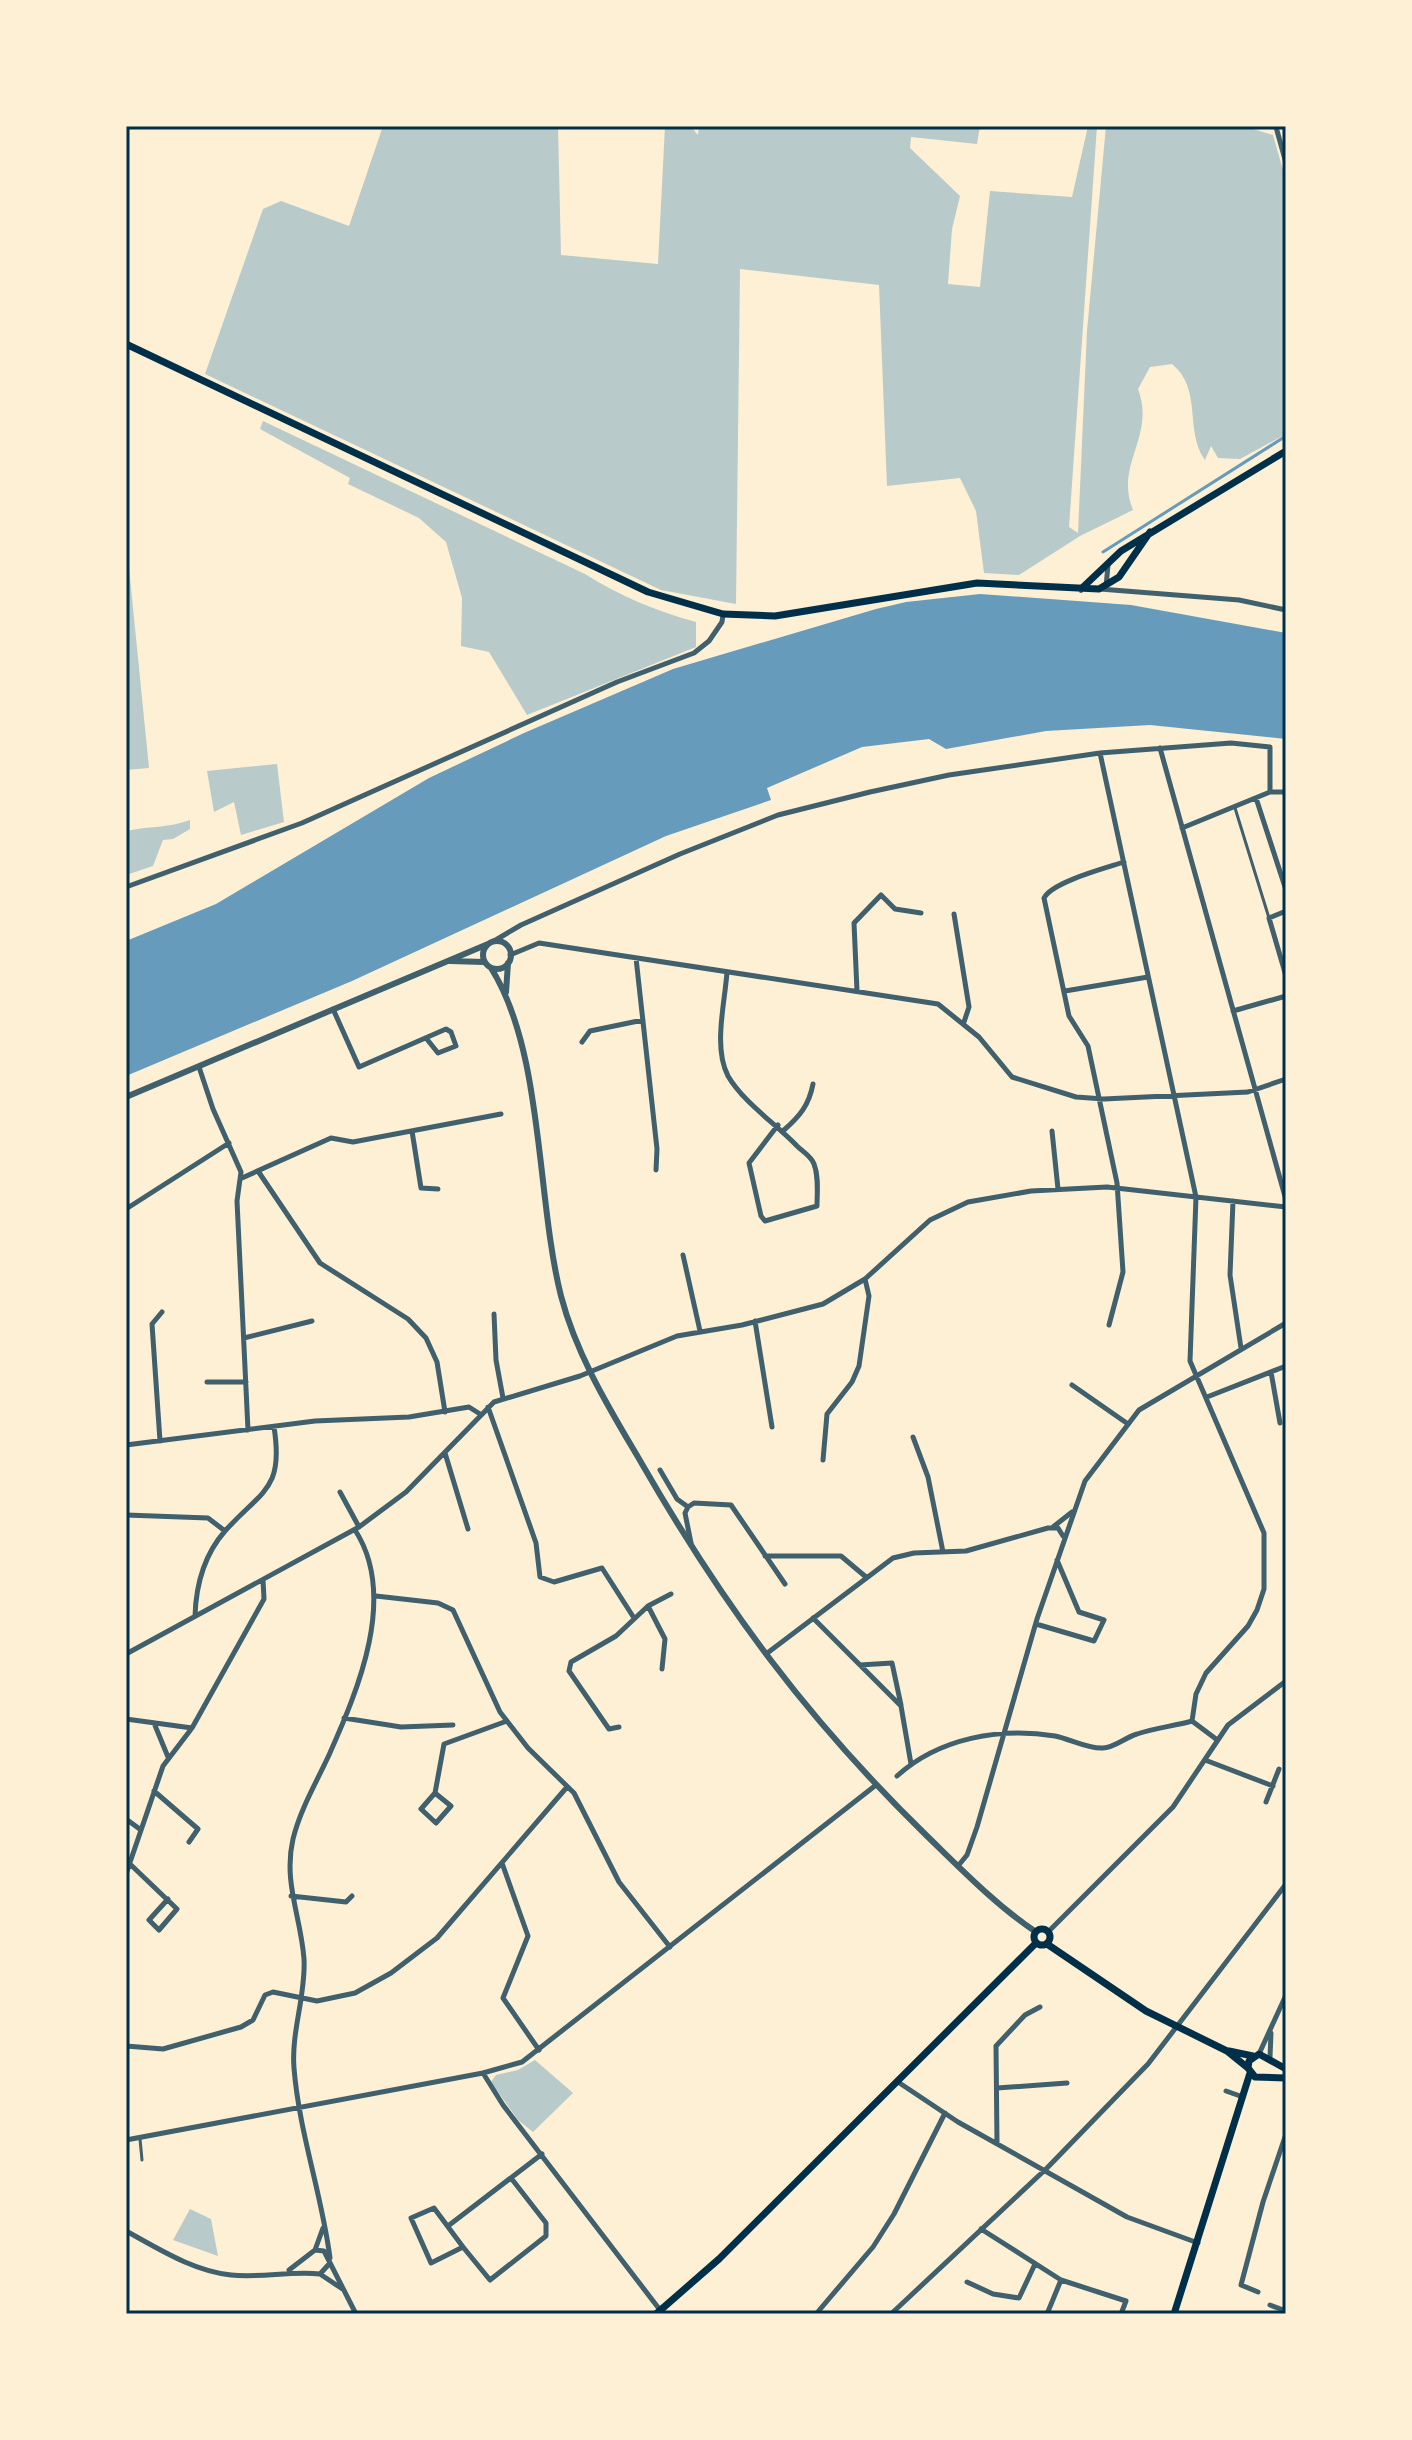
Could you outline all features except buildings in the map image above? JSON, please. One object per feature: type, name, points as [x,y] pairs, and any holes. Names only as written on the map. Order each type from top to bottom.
[{"type":"main road","points":[[126,344],[648,592],[689,607],[723,614],[775,616],[977,583],[1104,588],[1119,577],[1150,532]]},
{"type":"main road","points":[[1081,589],[1110,561],[1150,532],[1286,451]]},
{"type":"main road","points":[[658,2312],[719,2259],[898,2082],[1036,1943],[1036,1932],[1048,1932],[1047,1944]]},
{"type":"main road","points":[[1036,1943],[1047,1944],[1113,1991],[1227,2051],[1249,2070],[1265,2077],[1286,2078]]},
{"type":"main road","points":[[1227,2051],[1256,2055],[1286,2069]]},
{"type":"main road","points":[[1174,2314],[1256,2055]]},
{"type":"main road","points":[[1244,2098],[1265,2077],[1271,2060]]},
{"type":"street","points":[[1270,126],[1276,126],[1286,163]]},
{"type":"street","points":[[1110,561],[1104,588],[1239,600],[1286,610]]},
{"type":"street","points":[[126,887],[288,828],[604,688],[694,653],[709,641],[722,622],[723,614]]},
{"type":"street","points":[[126,1097],[491,943],[521,925],[680,854],[778,815],[949,775],[1100,753],[1231,743],[1270,747],[1270,792]]},
{"type":"street","points":[[1160,748],[1286,1200]]},
{"type":"street","points":[[1100,753],[1196,1197],[1190,1361],[1262,1525],[1264,1589],[1248,1626],[1206,1673],[1196,1694],[1192,1721]]},
{"type":"street","points":[[1182,828],[1270,792],[1286,792]]},
{"type":"street","points":[[1256,798],[1286,890]]},
{"type":"street","points":[[1109,1325],[1123,1272],[1117,1187],[1088,1046],[1069,1016],[1044,898],[1047,890],[1124,862]]},
{"type":"street","points":[[857,991],[854,923],[881,895],[895,909],[921,913]]},
{"type":"street","points":[[1286,911],[1269,918],[1286,976]]},
{"type":"street","points":[[954,914],[969,1007],[964,1022]]},
{"type":"street","points":[[491,943],[507,946],[506,992]]},
{"type":"street","points":[[484,962],[484,950],[491,943]]},
{"type":"street","points":[[491,968],[500,969],[509,959],[539,943],[938,1004],[964,1022],[1012,1077],[1049,1091],[1098,1099],[1254,1092],[1286,1079]]},
{"type":"street","points":[[636,958],[657,1149],[656,1170]]},
{"type":"street","points":[[446,961],[484,962],[506,992],[534,1108],[549,1242],[572,1331],[590,1372],[693,1552],[764,1656],[876,1785],[958,1866],[1036,1932]]},
{"type":"street","points":[[727,972],[722,1036],[725,1067],[741,1093],[784,1130],[813,1160],[817,1177],[817,1206],[765,1221],[761,1216],[749,1163],[778,1125]]},
{"type":"street","points":[[1065,991],[1148,977]]},
{"type":"street","points":[[1233,1011],[1286,996]]},
{"type":"street","points":[[333,1009],[359,1067],[446,1029],[451,1032],[456,1046],[438,1053],[426,1038]]},
{"type":"street","points":[[582,1042],[590,1031],[643,1020]]},
{"type":"street","points":[[199,1067],[242,1178],[237,1201],[248,1430]]},
{"type":"street","points":[[784,1130],[805,1108],[813,1084]]},
{"type":"street","points":[[242,1178],[331,1138],[353,1142],[501,1114]]},
{"type":"street","points":[[412,1131],[421,1188],[438,1189]]},
{"type":"street","points":[[1052,1131],[1058,1189]]},
{"type":"street","points":[[126,1209],[229,1143]]},
{"type":"street","points":[[258,1171],[320,1263],[408,1319],[426,1338],[437,1362],[445,1412]]},
{"type":"street","points":[[126,1654],[357,1528],[406,1492],[480,1414],[503,1398],[590,1372],[666,1340],[823,1304],[865,1279],[922,1227],[947,1211],[974,1200],[1058,1189],[1117,1187],[1286,1207]]},
{"type":"street","points":[[1233,1201],[1230,1275],[1241,1348]]},
{"type":"street","points":[[683,1255],[700,1331]]},
{"type":"street","points":[[823,1460],[827,1414],[852,1382],[859,1366],[869,1296],[865,1279]]},
{"type":"street","points":[[160,1441],[152,1324],[162,1312]]},
{"type":"street","points":[[494,1314],[496,1360],[503,1398]]},
{"type":"street","points":[[244,1338],[312,1321]]},
{"type":"street","points":[[755,1321],[772,1427]]},
{"type":"street","points":[[958,1866],[967,1855],[977,1827],[1036,1624],[1085,1481],[1139,1410],[1286,1323]]},
{"type":"street","points":[[1207,1397],[1286,1366]]},
{"type":"street","points":[[1271,1372],[1280,1423]]},
{"type":"street","points":[[207,1382],[246,1382]]},
{"type":"street","points":[[1072,1385],[1128,1424]]},
{"type":"street","points":[[126,1445],[315,1421],[403,1418],[469,1407],[480,1414]]},
{"type":"street","points":[[488,1407],[536,1543],[540,1577],[554,1582],[602,1568],[634,1618]]},
{"type":"street","points":[[195,1616],[201,1569],[225,1531],[271,1486],[277,1458],[274,1427]]},
{"type":"street","points":[[913,1437],[928,1477],[943,1552]]},
{"type":"street","points":[[445,1453],[468,1529]]},
{"type":"street","points":[[660,1470],[677,1499],[688,1507]]},
{"type":"street","points":[[330,2261],[293,2066],[304,1958],[291,1896],[290,1861],[298,1824],[344,1718],[368,1640],[376,1596],[366,1547],[340,1492]]},
{"type":"street","points":[[693,1552],[685,1513],[688,1507],[694,1503],[731,1505],[785,1584]]},
{"type":"street","points":[[764,1656],[886,1562],[914,1553],[966,1551],[1053,1527],[1073,1511]]},
{"type":"street","points":[[126,1515],[208,1518],[225,1531]]},
{"type":"street","points":[[1053,1527],[1061,1532],[1063,1541]]},
{"type":"street","points":[[765,1556],[841,1556],[866,1577]]},
{"type":"street","points":[[1036,1624],[1094,1641],[1104,1624],[1104,1620],[1079,1612],[1057,1559]]},
{"type":"street","points":[[126,1874],[168,1757],[192,1728],[264,1599],[263,1580]]},
{"type":"street","points":[[619,1727],[609,1729],[569,1671],[571,1662],[616,1636],[648,1606],[671,1594]]},
{"type":"street","points":[[376,1596],[438,1603],[453,1610],[489,1693],[507,1721],[574,1793],[619,1882],[670,1947]]},
{"type":"street","points":[[648,1606],[665,1639],[662,1669]]},
{"type":"street","points":[[813,1618],[901,1706]]},
{"type":"street","points":[[860,1665],[892,1663],[911,1764]]},
{"type":"street","points":[[1048,1932],[1173,1807],[1228,1725],[1286,1681]]},
{"type":"street","points":[[344,1718],[401,1727],[453,1725]]},
{"type":"street","points":[[126,1719],[192,1728]]},
{"type":"street","points":[[435,1793],[451,1806],[436,1823],[421,1809],[435,1793],[447,1740],[507,1721]]},
{"type":"street","points":[[897,1776],[911,1764],[961,1741],[1006,1732],[1056,1736],[1104,1749],[1137,1733],[1192,1721],[1216,1739]]},
{"type":"street","points":[[153,1722],[168,1757]]},
{"type":"street","points":[[1205,1760],[1273,1786]]},
{"type":"street","points":[[1266,1802],[1279,1769]]},
{"type":"street","points":[[126,2140],[483,2073],[522,2062],[876,1785]]},
{"type":"street","points":[[126,2046],[163,2049],[189,2045],[253,2020],[265,1995],[273,1992],[300,2000],[317,2001],[355,1993],[437,1938],[567,1787]]},
{"type":"street","points":[[154,1791],[198,1829],[189,1842]]},
{"type":"street","points":[[126,1819],[141,1830]]},
{"type":"street","points":[[502,1863],[528,1936],[503,1998],[539,2050]]},
{"type":"street","points":[[131,1865],[168,1899],[177,1909],[159,1930],[149,1920],[168,1899]]},
{"type":"street","points":[[891,2314],[1043,2171],[1148,2064],[1286,1884]]},
{"type":"street","points":[[291,1896],[346,1902],[352,1896]]},
{"type":"street","points":[[1256,2055],[1271,2032],[1286,1995]]},
{"type":"street","points":[[997,2144],[996,2046],[1025,2015],[1040,2007]]},
{"type":"street","points":[[1271,2032],[1271,2060]]},
{"type":"street","points":[[483,2073],[658,2312]]},
{"type":"street","points":[[898,2082],[997,2144],[1127,2217],[1198,2244]]},
{"type":"street","points":[[997,2088],[1067,2083]]},
{"type":"street","points":[[1226,2091],[1244,2098]]},
{"type":"street","points":[[816,2314],[873,2247],[894,2214],[945,2113]]},
{"type":"street","points":[[1258,2292],[1241,2285],[1263,2202],[1286,2134]]},
{"type":"street","points":[[448,2226],[542,2154]]},
{"type":"street","points":[[463,2247],[431,2263],[411,2218],[434,2208],[490,2280],[546,2236],[546,2223],[511,2178]]},
{"type":"street","points":[[287,2271],[315,2250],[324,2227]]},
{"type":"street","points":[[981,2229],[1061,2280],[1126,2301],[1121,2314]]},
{"type":"street","points":[[126,2231],[211,2271],[249,2276],[287,2271],[317,2274]]},
{"type":"street","points":[[315,2250],[324,2251],[356,2314]]},
{"type":"street","points":[[307,2256],[307,2267],[345,2291]]},
{"type":"street","points":[[317,2274],[330,2261]]},
{"type":"street","points":[[967,2282],[993,2294],[1019,2298],[1035,2264]]},
{"type":"street","points":[[1047,2314],[1061,2280]]},
{"type":"street","points":[[1270,2305],[1286,2311]]},
{"type":"lane","points":[[1235,808],[1269,918]]},
{"type":"lane","points":[[140,2137],[142,2160]]},
{"type":"shaded area","points":[[383,126],[558,126],[561,255],[658,264],[665,126],[693,129],[698,135],[699,126],[980,126],[977,144],[911,137],[910,148],[960,196],[952,229],[948,284],[980,287],[990,191],[1072,197],[1088,126],[1097,126],[1069,527],[1078,533],[1087,331],[1106,126],[1243,126],[1273,135],[1286,181],[1286,434],[1240,459],[1218,458],[1211,446],[1205,460],[1195,436],[1191,398],[1181,374],[1172,364],[1150,367],[1138,389],[1142,422],[1128,478],[1128,494],[1133,510],[1080,536],[1019,575],[984,573],[976,511],[960,478],[887,486],[879,285],[740,269],[736,604],[661,590],[205,374],[263,209],[281,201],[349,226]]},
{"type":"shaded area","points":[[263,421],[625,596],[696,622],[696,647],[527,715],[489,652],[461,646],[462,598],[446,542],[419,518],[348,484],[350,478],[260,429]]},
{"type":"shaded area","points":[[126,538],[149,768],[126,770]]},
{"type":"shaded area","points":[[277,764],[284,822],[241,835],[234,802],[214,812],[207,771]]},
{"type":"shaded area","points":[[190,820],[190,829],[173,839],[163,840],[153,866],[126,875],[126,831]]},
{"type":"shaded area","points":[[535,2060],[573,2093],[533,2132],[518,2120],[491,2082],[496,2075],[518,2070]]},
{"type":"shaded area","points":[[190,2209],[211,2219],[218,2256],[173,2240]]},
{"type":"water","points":[[980,594],[1131,605],[1286,633],[1286,739],[1150,725],[1046,731],[946,749],[929,739],[862,747],[767,788],[771,800],[666,836],[352,981],[126,1076],[126,941],[216,904],[429,778],[673,669],[876,609],[906,602]]},
{"type":"waterway","points":[[1103,552],[1286,436]]}]
